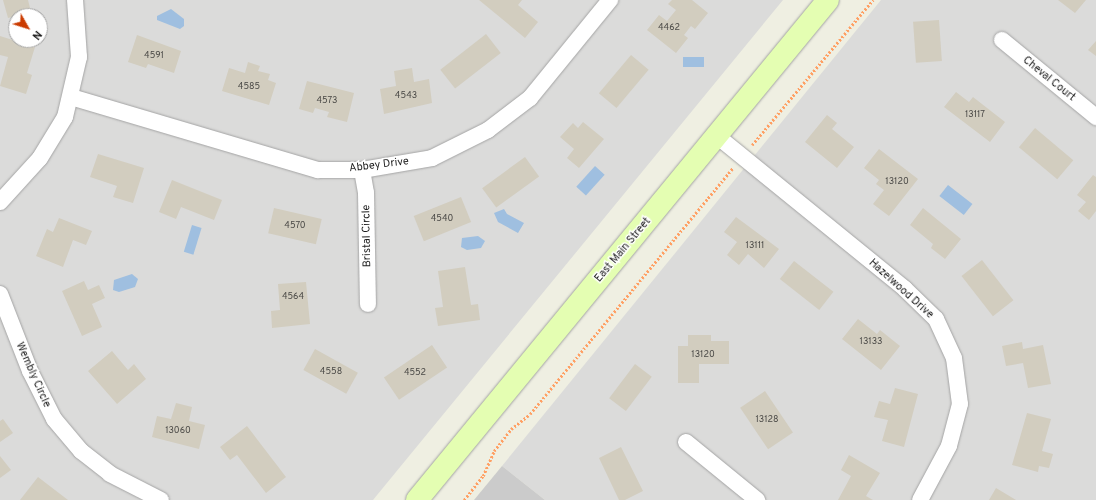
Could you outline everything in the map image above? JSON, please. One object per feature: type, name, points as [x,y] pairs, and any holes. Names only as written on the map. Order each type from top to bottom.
[{"type":"main road","name":"East Main Street","points":[[417,500],[828,0]]},
{"type":"street","points":[[0,202],[40,158],[65,117],[71,97],[79,56],[76,0]]},
{"type":"street","name":"Abbey Drive","points":[[71,97],[318,170],[362,170],[432,158],[488,130],[530,98],[610,0]]},
{"type":"street","name":"Cheval Court","points":[[1002,40],[1096,117]]},
{"type":"street","name":"Hazelwood Drive","points":[[717,136],[905,289],[936,319],[954,358],[960,404],[949,446],[920,500]]},
{"type":"street","name":"Bristal Circle","points":[[362,170],[366,193],[368,304]]},
{"type":"street","name":"Wembly Circle","points":[[0,294],[30,371],[54,419],[81,450],[110,474],[161,500]]},
{"type":"street","points":[[686,442],[757,500]]},
{"type":"path","points":[[752,146],[873,0]]},
{"type":"path","points":[[464,500],[483,476],[494,451],[511,429],[530,414],[735,166]]},
{"type":"shaded area","points":[[0,0],[783,0],[373,500],[0,500]]},
{"type":"shaded area","points":[[881,0],[1096,0],[1096,500],[545,500],[502,466]]},
{"type":"shaded area","points":[[502,466],[545,500],[474,500]]},
{"type":"water","points":[[171,9],[184,19],[184,26],[180,29],[157,20],[157,16]]},
{"type":"water","points":[[683,57],[704,57],[704,67],[683,67]]},
{"type":"water","points":[[595,166],[605,175],[586,196],[576,187]]},
{"type":"water","points":[[948,185],[972,204],[964,215],[939,196]]},
{"type":"water","points":[[504,209],[507,214],[524,223],[518,233],[498,222],[494,213]]},
{"type":"water","points":[[192,225],[202,228],[193,255],[184,252]]},
{"type":"water","points":[[478,236],[485,241],[481,248],[467,250],[461,247],[462,238]]},
{"type":"water","points":[[132,274],[138,279],[135,287],[119,292],[113,290],[114,280]]},
{"type":"building","points":[[3,0],[28,0],[30,8],[8,8],[8,18]]},
{"type":"building","points":[[479,0],[522,0],[518,5],[538,22],[525,38]]},
{"type":"building","points":[[672,0],[692,0],[708,13],[695,29],[691,26],[684,35],[688,38],[676,53],[647,30],[659,15],[667,21],[676,10],[668,4]]},
{"type":"building","points":[[1058,0],[1086,0],[1075,13]]},
{"type":"building","points":[[939,20],[942,61],[916,63],[913,22]]},
{"type":"building","points":[[486,34],[501,53],[455,89],[440,70]]},
{"type":"building","points":[[137,35],[181,51],[174,73],[148,64],[146,68],[128,62]]},
{"type":"building","points":[[0,36],[8,39],[8,48],[35,48],[27,73],[32,75],[26,94],[0,86],[8,57],[0,55]]},
{"type":"building","points":[[1096,41],[1096,56],[1088,50]]},
{"type":"building","points":[[631,55],[649,70],[616,108],[599,93]]},
{"type":"building","points":[[248,62],[260,66],[258,71],[270,74],[268,80],[276,83],[269,105],[222,91],[229,68],[245,73]]},
{"type":"building","points":[[412,68],[414,82],[429,79],[432,103],[384,114],[380,89],[396,86],[394,71]]},
{"type":"building","points":[[307,81],[354,93],[347,122],[327,117],[329,112],[315,108],[313,113],[299,109]]},
{"type":"building","points":[[956,92],[969,102],[973,97],[1005,122],[990,142],[944,107]]},
{"type":"building","points":[[827,115],[837,123],[832,129],[854,147],[837,168],[805,142]]},
{"type":"building","points":[[583,122],[604,139],[579,168],[567,158],[574,149],[560,137],[573,123],[578,128]]},
{"type":"building","points":[[1035,128],[1073,160],[1057,179],[1019,147]]},
{"type":"building","points":[[879,149],[918,179],[889,216],[873,204],[884,190],[876,184],[879,180],[864,168]]},
{"type":"building","points":[[98,154],[144,168],[133,203],[113,197],[117,186],[90,177]]},
{"type":"building","points":[[525,157],[539,176],[496,208],[482,188]]},
{"type":"building","points":[[1093,175],[1096,177],[1096,211],[1089,220],[1078,211],[1086,202],[1077,195]]},
{"type":"building","points":[[172,180],[222,200],[214,220],[181,207],[176,219],[159,212]]},
{"type":"building","points":[[461,197],[471,222],[424,241],[414,216]]},
{"type":"building","points":[[274,208],[322,219],[316,244],[268,233]]},
{"type":"building","points":[[923,208],[961,239],[945,259],[931,248],[933,244],[910,225]]},
{"type":"building","points":[[736,217],[779,249],[764,268],[748,254],[739,265],[727,255],[737,242],[724,232]]},
{"type":"building","points":[[59,218],[92,231],[86,245],[73,240],[63,267],[36,256],[47,229],[53,232]]},
{"type":"building","points":[[982,260],[1013,300],[993,316],[962,276]]},
{"type":"building","points":[[794,261],[833,292],[819,310],[780,279]]},
{"type":"building","points":[[465,267],[471,305],[478,304],[480,320],[438,326],[435,308],[443,307],[438,271]]},
{"type":"building","points":[[84,281],[88,290],[99,285],[105,298],[92,304],[102,327],[82,336],[62,291]]},
{"type":"building","points":[[306,282],[310,324],[272,328],[271,311],[280,310],[278,284]]},
{"type":"building","points":[[858,319],[877,334],[880,330],[900,346],[881,370],[842,339]]},
{"type":"building","points":[[688,335],[711,335],[711,341],[729,341],[729,364],[699,364],[699,383],[678,383],[678,346],[688,346]]},
{"type":"building","points":[[1022,342],[1023,349],[1043,345],[1051,384],[1028,388],[1023,363],[1006,366],[1002,346]]},
{"type":"building","points":[[432,345],[447,367],[399,400],[384,377]]},
{"type":"building","points":[[315,349],[358,373],[346,394],[303,370]]},
{"type":"building","points":[[112,351],[128,370],[134,364],[146,379],[117,404],[88,371]]},
{"type":"building","points":[[635,364],[652,377],[626,411],[609,398]]},
{"type":"building","points":[[895,388],[918,394],[904,447],[882,441],[888,420],[874,417],[879,401],[890,404]]},
{"type":"building","points":[[765,391],[793,432],[768,449],[740,408]]},
{"type":"building","points":[[176,403],[192,407],[189,421],[205,425],[199,449],[152,437],[157,416],[171,419]]},
{"type":"building","points":[[1027,413],[1051,419],[1042,451],[1053,454],[1049,468],[1039,466],[1038,472],[1012,465]]},
{"type":"building","points":[[3,419],[13,433],[0,442],[0,421]]},
{"type":"building","points":[[247,426],[286,477],[266,493],[237,455],[230,460],[220,447]]},
{"type":"building","points":[[621,447],[643,491],[625,500],[619,500],[599,458]]},
{"type":"building","points":[[849,455],[880,473],[866,496],[873,500],[838,500],[851,476],[841,470]]},
{"type":"building","points":[[0,456],[11,470],[0,478]]},
{"type":"building","points":[[38,477],[68,500],[20,500]]},
{"type":"building","points":[[996,488],[1016,500],[989,500]]}]
